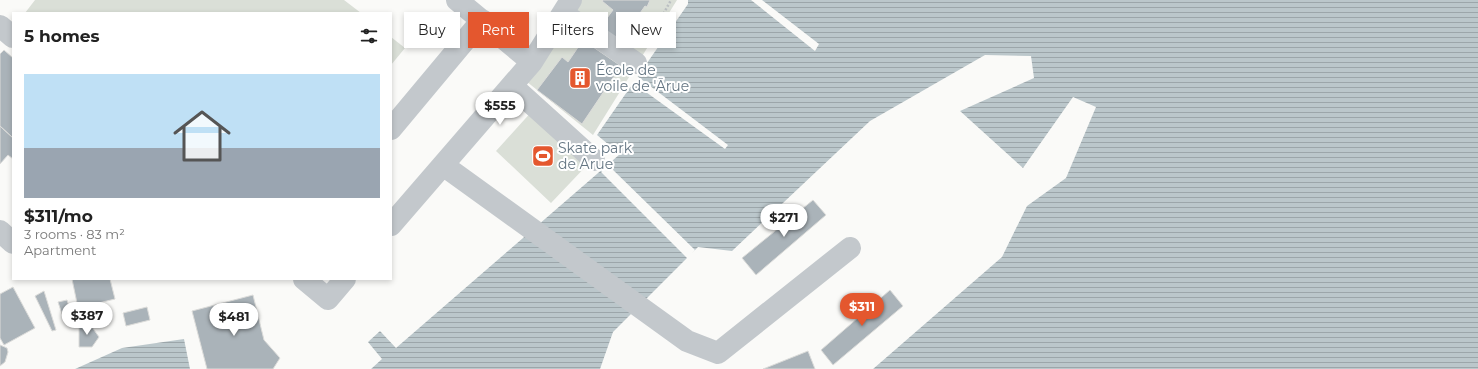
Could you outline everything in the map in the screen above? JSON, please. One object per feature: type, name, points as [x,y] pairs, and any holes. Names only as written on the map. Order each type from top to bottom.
[{"type":"street","points":[[457,0],[472,12]]},
{"type":"street","points":[[392,224],[532,62],[568,7],[636,63]]},
{"type":"street","points":[[0,26],[12,36]]},
{"type":"street","points":[[392,128],[468,37]]},
{"type":"street","points":[[515,48],[532,62]]},
{"type":"street","points":[[512,86],[594,160]]},
{"type":"street","points":[[442,165],[687,341],[718,354],[850,248]]},
{"type":"street","points":[[0,231],[12,242]]},
{"type":"street","points":[[305,280],[328,298],[343,280]]},
{"type":"path","points":[[636,63],[671,0]]},
{"type":"shaded area","points":[[35,0],[344,0],[360,12],[26,12]]},
{"type":"shaded area","points":[[561,0],[677,0],[670,12],[616,12],[616,48],[647,48],[593,135],[516,73],[537,39],[537,48],[608,48],[608,12],[554,12]]},
{"type":"shaded area","points":[[688,0],[1478,0],[1478,369],[873,369],[1002,257],[1027,206],[1066,178],[1096,107],[1073,97],[1023,168],[960,111],[1034,78],[1031,56],[985,55],[870,121],[732,251],[698,247],[613,332],[600,369],[371,369],[382,359],[368,342],[380,331],[396,348],[620,154],[597,135],[657,48],[676,48],[676,21],[688,4]]},
{"type":"shaded area","points":[[392,38],[405,48],[392,64]]},
{"type":"shaded area","name":"Skate park de Arue","points":[[534,109],[590,162],[551,203],[496,151]]},
{"type":"shaded area","points":[[184,339],[190,369],[75,369],[122,348]]},
{"type":"pier","points":[[751,0],[762,0],[819,44],[815,51]]},
{"type":"pier","points":[[637,76],[728,145],[725,149],[632,82]]},
{"type":"pier","points":[[609,166],[695,250],[688,259],[601,172]]},
{"type":"building","points":[[650,0],[647,7],[645,6],[641,12],[616,12],[616,37],[611,36],[608,32],[608,17],[613,10],[602,1]]},
{"type":"building","name":"École de voile de 'Ārue","points":[[578,48],[595,48],[621,66],[582,124],[537,90],[562,57],[568,62]]},
{"type":"building","points":[[4,50],[12,57],[12,137],[0,126],[0,54]]},
{"type":"building","points":[[0,126],[12,137],[12,158],[8,155],[0,164]]},
{"type":"building","points":[[813,200],[826,215],[756,275],[742,258]]},
{"type":"building","points":[[72,280],[110,280],[115,299],[78,308]]},
{"type":"building","points":[[13,287],[35,328],[4,345],[0,338],[0,294]]},
{"type":"building","points":[[890,290],[903,306],[833,365],[821,350]]},
{"type":"building","points":[[44,291],[56,330],[52,331],[35,296]]},
{"type":"building","points":[[253,295],[264,340],[280,358],[273,369],[207,369],[192,311]]},
{"type":"building","points":[[67,300],[73,321],[65,323],[58,302]]},
{"type":"building","points":[[147,307],[150,320],[126,326],[123,313]]},
{"type":"building","points":[[89,323],[99,337],[92,347],[79,347],[79,326]]},
{"type":"building","points":[[0,345],[7,348],[8,352],[5,362],[0,366]]},
{"type":"building","points":[[808,351],[815,369],[763,369]]},
{"type":"place","name":"École de voile de 'Ārue","points":[[580,78]]},
{"type":"place","name":"Skate park de Arue","points":[[543,156]]}]
